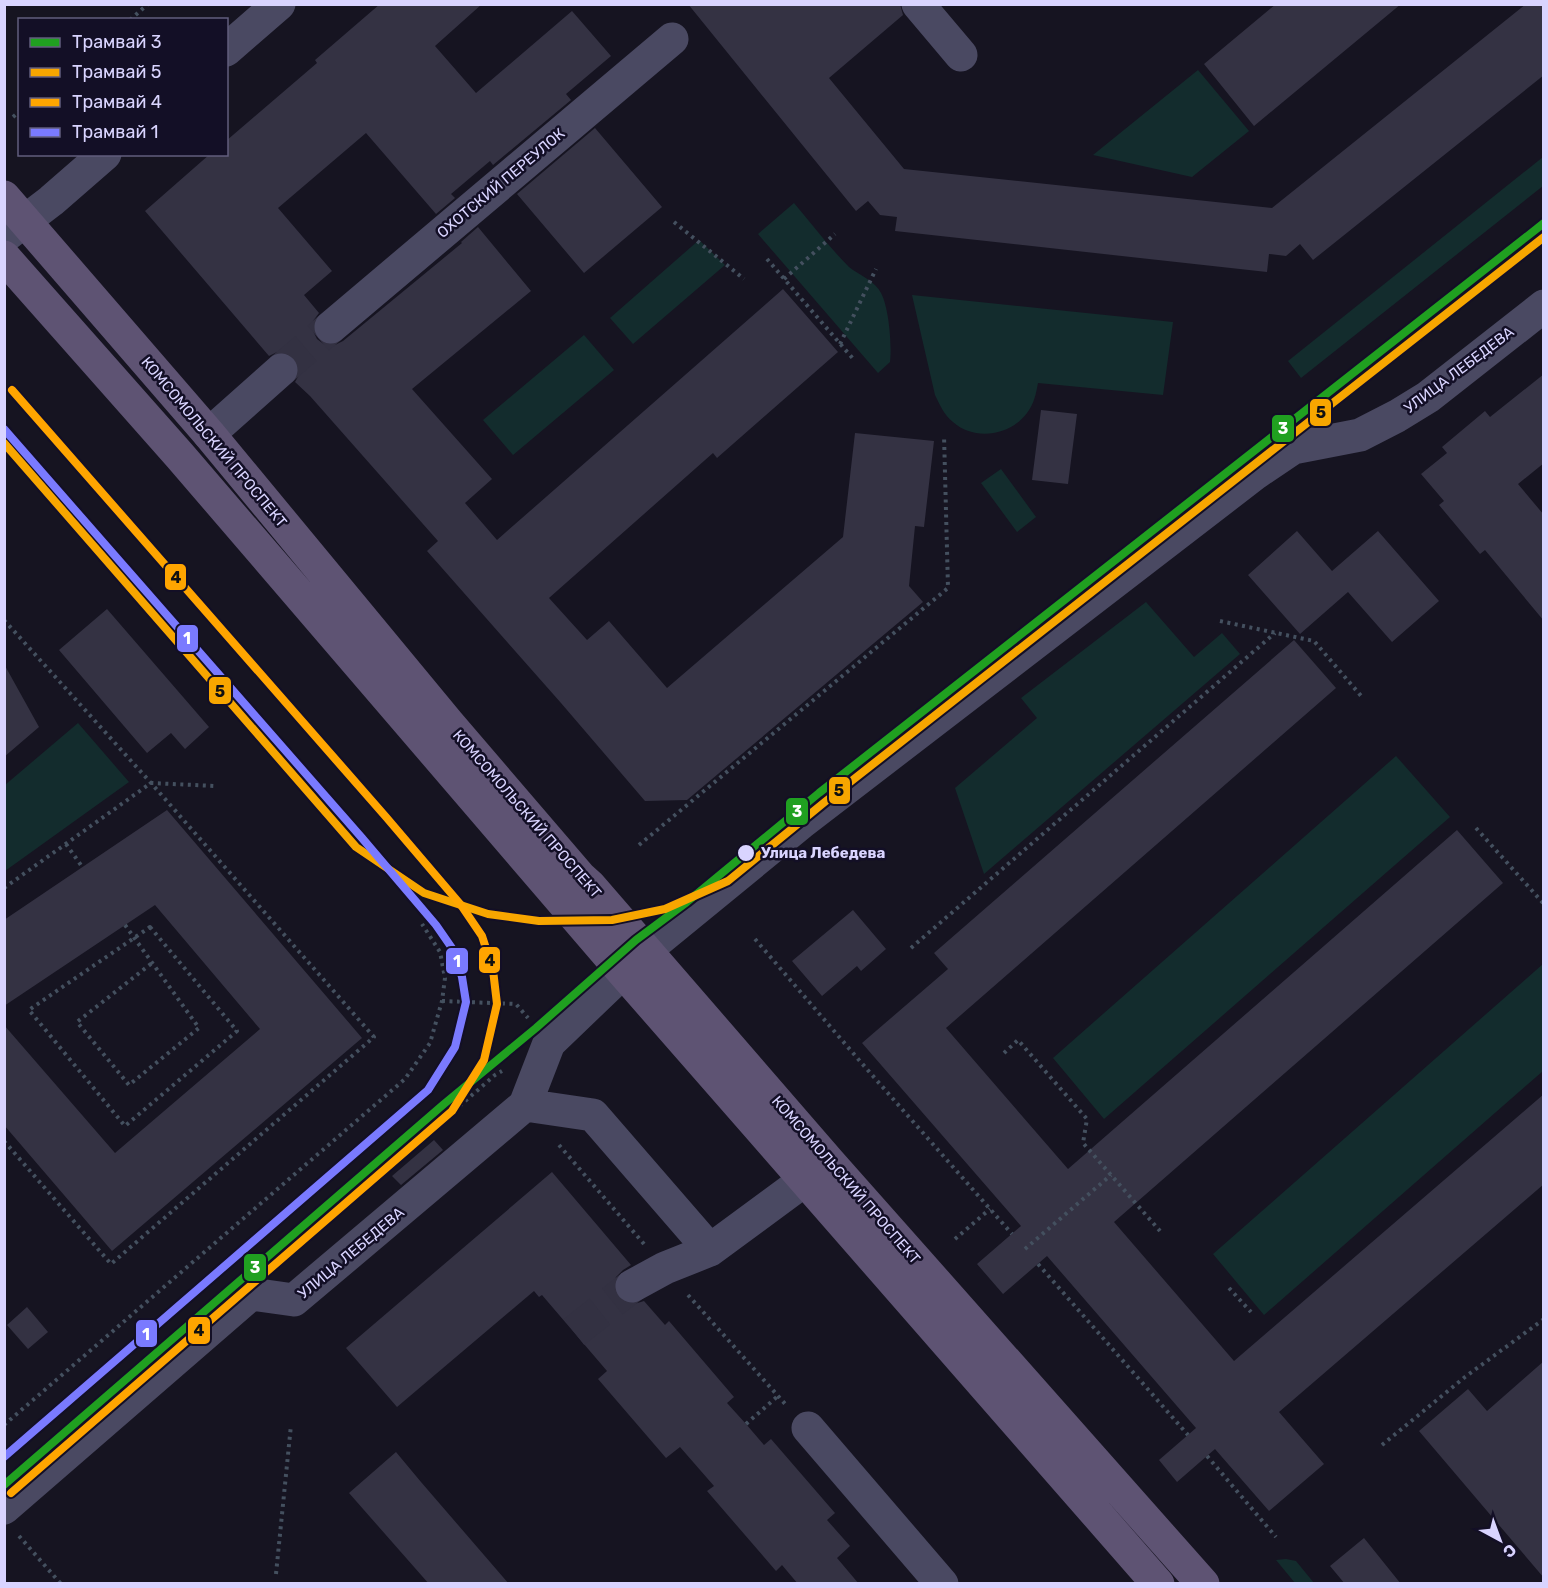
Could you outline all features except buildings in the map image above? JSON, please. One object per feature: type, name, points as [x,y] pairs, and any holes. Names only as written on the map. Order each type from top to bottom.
[{"type":"main road","name":"КОМСОМОЛЬСКИЙ ПРОСПЕКТ","points":[[4,197],[15,229],[208,434],[448,723],[805,1180],[1158,1584]]},
{"type":"main road","name":"КОМСОМОЛЬСКИЙ ПРОСПЕКТ","points":[[4,257],[634,961],[829,1162],[1189,1579]]},
{"type":"street","points":[[228,48],[279,4]]},
{"type":"street","points":[[918,4],[961,55]]},
{"type":"street","name":"ОХОТСКИЙ ПЕРЕУЛОК","points":[[331,327],[672,39]]},
{"type":"street","points":[[15,229],[103,156]]},
{"type":"street","name":"УЛИЦА ЛЕБЕДЕВА","points":[[549,1043],[634,961],[801,823],[1256,473],[1293,448],[1360,435],[1396,416],[1428,397],[1544,306]]},
{"type":"street","points":[[208,434],[281,370]]},
{"type":"street","points":[[549,1043],[525,1105],[593,1116],[710,1250]]},
{"type":"street","name":"УЛИЦА ЛЕБЕДЕВА","points":[[251,1294],[294,1300],[525,1105]]},
{"type":"street","points":[[632,1286],[665,1268],[710,1250],[805,1180]]},
{"type":"street","points":[[8,1518],[251,1294]]},
{"type":"street","points":[[808,1428],[942,1584]]},
{"type":"path","points":[[132,18],[148,4]]},
{"type":"path","points":[[13,117],[18,113]]},
{"type":"path","points":[[674,222],[744,279]]},
{"type":"path","points":[[784,279],[835,234]]},
{"type":"path","points":[[767,259],[855,361]]},
{"type":"path","points":[[840,344],[876,269]]},
{"type":"path","points":[[639,845],[948,588],[944,435]]},
{"type":"path","points":[[4,620],[374,1037],[111,1264],[4,1141]]},
{"type":"path","points":[[1220,621],[1314,641],[1362,697]]},
{"type":"path","points":[[911,948],[1275,633]]},
{"type":"path","points":[[4,888],[151,783],[214,786]]},
{"type":"path","points":[[1476,828],[1544,904]]},
{"type":"path","points":[[66,844],[83,868]]},
{"type":"path","points":[[4,1425],[405,1079],[430,1042],[442,1001],[445,978],[440,952],[422,924]]},
{"type":"path","points":[[125,925],[199,1028],[129,1085],[77,1022],[152,963]]},
{"type":"path","points":[[150,927],[237,1031],[125,1126],[28,1010],[134,939],[150,927]]},
{"type":"path","points":[[755,939],[1012,1234]]},
{"type":"path","points":[[442,1001],[516,1004],[549,1043]]},
{"type":"path","points":[[1004,1053],[1018,1041],[1087,1119],[1083,1143],[1160,1231]]},
{"type":"path","points":[[251,1294],[275,1268],[495,1075],[504,1070]]},
{"type":"path","points":[[553,1137],[627,1224]]},
{"type":"path","points":[[1025,1249],[1111,1175]]},
{"type":"path","points":[[955,1239],[990,1209]]},
{"type":"path","points":[[1038,1264],[1188,1435]]},
{"type":"path","points":[[665,1268],[808,1428]]},
{"type":"path","points":[[1229,1288],[1251,1312]]},
{"type":"path","points":[[1382,1445],[1544,1318]]},
{"type":"path","points":[[746,1424],[778,1396]]},
{"type":"path","points":[[276,1574],[291,1425]]},
{"type":"path","points":[[1207,1456],[1276,1537]]},
{"type":"path","points":[[8,1518],[61,1584]]},
{"type":"green space","points":[[1198,70],[1249,131],[1192,177],[1093,155]]},
{"type":"green space","points":[[1543,157],[1543,186],[1301,378],[1288,361]]},
{"type":"green space","points":[[794,203],[849,267],[871,282],[881,293],[888,317],[891,355],[890,362],[878,373],[758,234]]},
{"type":"green space","points":[[699,240],[725,265],[633,344],[610,318]]},
{"type":"green space","points":[[912,295],[1173,322],[1163,395],[1038,383],[1031,406],[1020,421],[1002,431],[981,434],[971,432],[950,419],[942,410],[935,395]]},
{"type":"green space","points":[[584,335],[614,370],[513,455],[483,420]]},
{"type":"green space","points":[[1001,469],[1036,517],[1017,532],[981,483]]},
{"type":"green space","points":[[1146,602],[1194,657],[1222,633],[1240,654],[984,874],[955,788],[1037,718],[1021,698]]},
{"type":"green space","points":[[78,723],[129,782],[5,871],[5,785]]},
{"type":"green space","points":[[1396,756],[1450,817],[1104,1119],[1053,1058]]},
{"type":"green space","points":[[1543,964],[1543,1071],[1264,1315],[1213,1254]]},
{"type":"green space","points":[[1276,1560],[1296,1561],[1314,1583],[1295,1583]]},
{"type":"tunnel","points":[[281,370],[331,327]]},
{"type":"tunnel","points":[[574,1332],[632,1286]]},
{"type":"tram line","name":"3","points":[[4,1485],[636,940],[687,902],[819,793],[1544,223]]},
{"type":"tram line","name":"5","points":[[4,443],[356,847],[424,893],[488,914],[539,921],[612,920],[665,909],[728,881],[826,801],[1544,237]]},
{"type":"tram line","name":"4","points":[[11,1493],[452,1111],[484,1060],[497,1004],[493,970],[482,936],[461,905],[12,390]]},
{"type":"tram line","name":"1","points":[[4,429],[436,925],[454,951],[462,977],[466,1002],[455,1047],[428,1090],[4,1457]]},
{"type":"place","name":"Улица Лебедева","points":[[746,853]]}]
